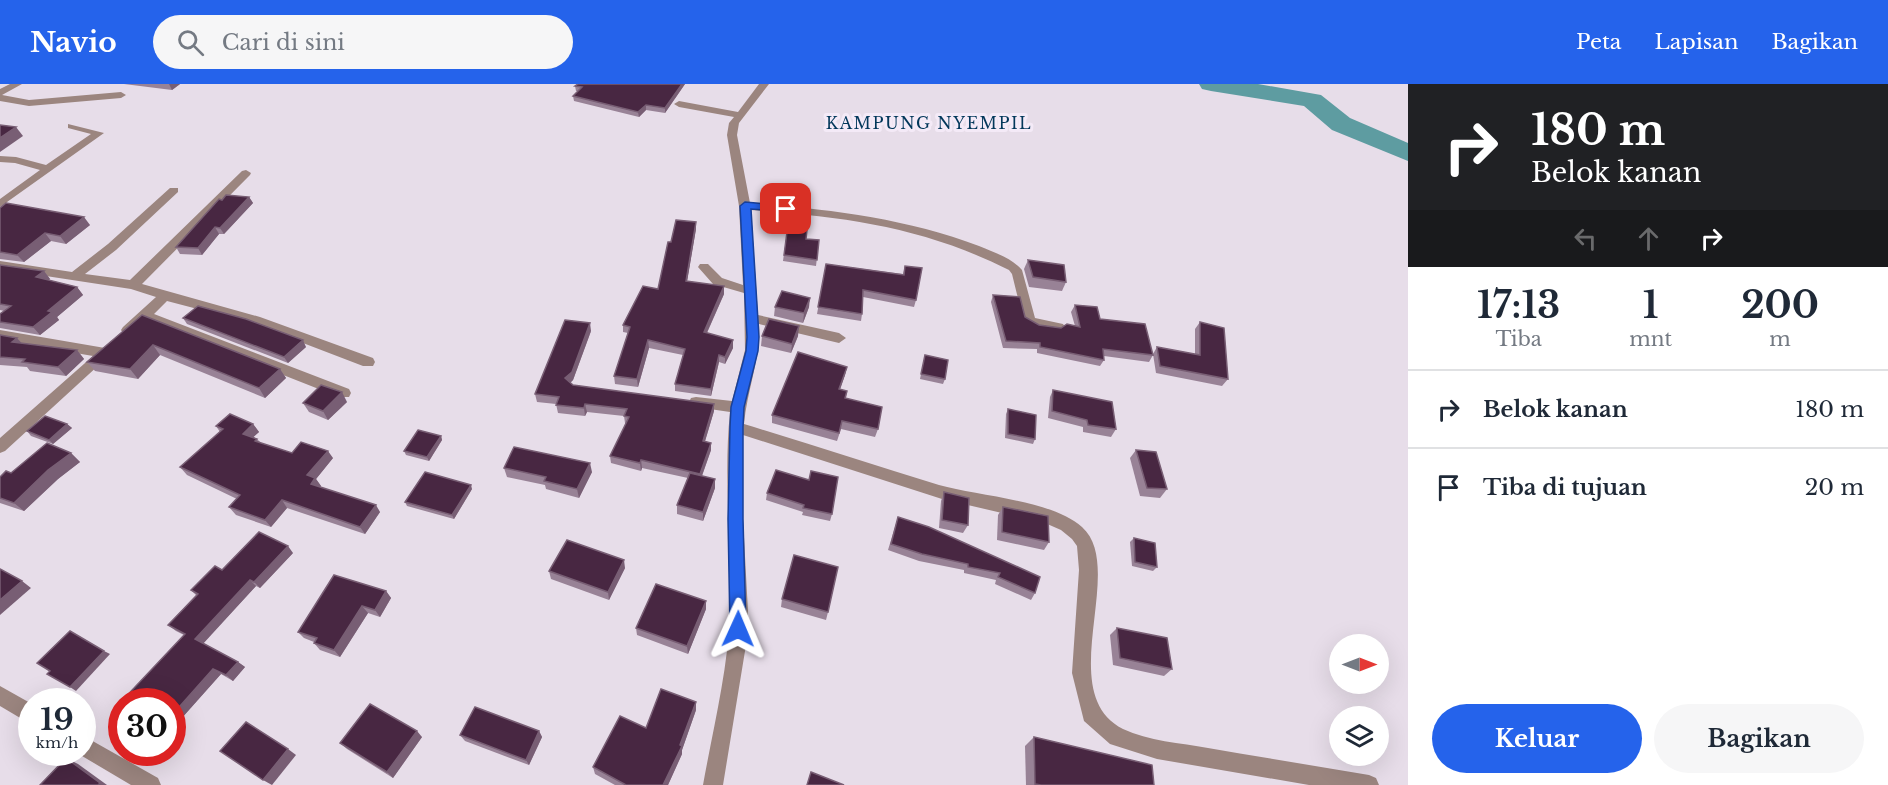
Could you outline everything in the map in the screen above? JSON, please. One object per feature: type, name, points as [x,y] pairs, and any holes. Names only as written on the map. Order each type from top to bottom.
[{"type":"street","points":[[713,785],[737,645],[739,612],[735,519],[736,427],[738,407],[752,351],[751,290],[745,206],[732,135],[734,123],[764,84]]},
{"type":"street","points":[[0,98],[29,102],[121,95]]},
{"type":"street","points":[[678,104],[740,115]]},
{"type":"street","points":[[0,204],[99,133],[72,126]]},
{"type":"street","points":[[0,159],[16,160],[48,169]]},
{"type":"street","points":[[133,285],[246,173]]},
{"type":"street","points":[[73,277],[112,247],[174,190]]},
{"type":"street","points":[[745,206],[826,212],[896,223],[969,246],[1013,267],[1018,273],[1029,320],[1036,324],[1058,327]]},
{"type":"street","points":[[0,265],[133,285],[255,320],[368,362]]},
{"type":"street","points":[[704,267],[708,275],[719,282],[751,290]]},
{"type":"street","points":[[0,447],[165,296]]},
{"type":"street","points":[[144,315],[344,393]]},
{"type":"street","points":[[751,318],[839,338]]},
{"type":"street","points":[[0,335],[112,346]]},
{"type":"street","points":[[680,400],[738,407]]},
{"type":"street","points":[[736,427],[942,492],[1047,517],[1067,525],[1085,544],[1088,570],[1081,673],[1091,714],[1117,737],[1157,748],[1318,778],[1369,785]]},
{"type":"street","points":[[0,695],[18,706]]},
{"type":"street","points":[[96,754],[145,784]]},
{"type":"building","points":[[578,84],[682,84],[665,108],[646,105],[638,112],[573,96],[582,87],[575,86]]},
{"type":"building","points":[[0,125],[16,127],[0,138]]},
{"type":"building","points":[[226,195],[249,197],[220,228],[215,227],[198,248],[176,247],[219,199],[222,200]]},
{"type":"building","points":[[6,203],[84,217],[60,236],[45,233],[17,255],[0,252],[0,208]]},
{"type":"building","points":[[790,209],[809,211],[806,239],[819,240],[817,260],[784,255]]},
{"type":"building","points":[[676,220],[696,222],[686,281],[724,286],[704,332],[733,340],[725,357],[719,355],[711,389],[675,384],[685,349],[648,340],[637,379],[614,376],[630,327],[623,325],[643,286],[658,289],[668,242],[671,242]]},
{"type":"building","points":[[1028,260],[1064,265],[1066,282],[1033,277]]},
{"type":"building","points":[[826,264],[904,275],[905,266],[922,268],[916,300],[863,290],[862,314],[818,307]]},
{"type":"building","points":[[0,265],[44,271],[36,277],[77,287],[33,327],[0,322],[0,314],[11,306],[0,304]]},
{"type":"building","points":[[782,291],[810,298],[804,313],[775,307]]},
{"type":"building","points":[[993,295],[1020,297],[1025,317],[1039,325],[1061,328],[1067,324],[1080,327],[1075,305],[1097,307],[1100,319],[1145,324],[1153,355],[1103,349],[1104,360],[1040,347],[1040,343],[1006,341]]},
{"type":"building","points":[[198,306],[246,319],[303,340],[284,357],[183,318]]},
{"type":"building","points":[[142,315],[280,369],[259,388],[153,345],[130,369],[87,362]]},
{"type":"building","points":[[769,319],[799,326],[792,344],[762,336]]},
{"type":"building","points":[[565,320],[590,323],[572,372],[565,378],[573,385],[714,404],[703,441],[711,443],[700,474],[641,460],[640,463],[610,456],[629,417],[624,416],[627,409],[585,404],[584,408],[556,405],[559,397],[535,394]]},
{"type":"building","points":[[1200,322],[1224,328],[1228,379],[1160,366],[1157,347],[1200,355]]},
{"type":"building","points":[[0,335],[17,338],[12,342],[77,350],[58,367],[22,362],[25,359],[0,357]]},
{"type":"building","points":[[798,352],[847,367],[839,389],[847,391],[845,398],[882,407],[878,429],[842,421],[839,433],[772,415]]},
{"type":"building","points":[[925,355],[948,360],[945,379],[921,374]]},
{"type":"building","points":[[321,385],[342,392],[323,411],[303,403]]},
{"type":"building","points":[[1053,390],[1112,402],[1116,429],[1088,425],[1087,420],[1052,411]]},
{"type":"building","points":[[1008,409],[1036,415],[1035,439],[1008,434]]},
{"type":"building","points":[[230,414],[253,424],[243,434],[257,439],[255,441],[292,453],[301,442],[328,451],[307,475],[315,478],[311,484],[376,505],[360,527],[282,500],[265,520],[229,507],[240,495],[180,467],[223,429],[216,426]]},
{"type":"building","points":[[45,416],[67,424],[49,440],[27,431]]},
{"type":"building","points":[[418,430],[441,436],[427,457],[404,451]]},
{"type":"building","points":[[47,443],[71,453],[48,470],[14,503],[0,498],[0,477],[6,471],[11,473]]},
{"type":"building","points":[[514,447],[590,463],[577,489],[544,481],[546,477],[504,468]]},
{"type":"building","points":[[1136,450],[1156,452],[1167,489],[1147,488]]},
{"type":"building","points":[[776,470],[809,480],[811,471],[838,477],[832,514],[803,508],[804,505],[767,493]]},
{"type":"building","points":[[425,472],[471,485],[452,515],[405,502]]},
{"type":"building","points":[[690,473],[715,479],[703,512],[677,505]]},
{"type":"building","points":[[944,492],[969,498],[968,525],[942,520]]},
{"type":"building","points":[[1003,507],[1048,516],[1049,542],[1002,532]]},
{"type":"building","points":[[898,517],[929,527],[1040,577],[1035,593],[998,577],[1000,573],[968,567],[968,564],[922,554],[891,544]]},
{"type":"building","points":[[259,532],[288,546],[254,582],[250,580],[195,639],[238,662],[226,675],[213,669],[186,699],[186,688],[134,688],[185,634],[168,625],[198,594],[191,590],[215,566],[222,570]]},
{"type":"building","points":[[1134,538],[1155,543],[1157,567],[1135,562]]},
{"type":"building","points":[[567,540],[624,560],[608,592],[549,571]]},
{"type":"building","points":[[794,555],[838,567],[828,612],[782,599]]},
{"type":"building","points":[[0,569],[22,581],[0,600]]},
{"type":"building","points":[[334,575],[386,591],[375,610],[362,606],[334,650],[314,643],[317,638],[298,632]]},
{"type":"building","points":[[656,584],[706,601],[687,646],[636,628]]},
{"type":"building","points":[[1117,628],[1167,638],[1172,669],[1120,658]]},
{"type":"building","points":[[70,631],[104,651],[70,687],[47,674],[50,671],[37,663]]},
{"type":"building","points":[[661,689],[696,702],[680,745],[682,746],[663,785],[626,785],[593,767],[620,716],[646,728]]},
{"type":"building","points":[[370,704],[417,731],[387,772],[340,743]]},
{"type":"building","points":[[475,707],[539,731],[526,760],[460,735]]},
{"type":"building","points":[[246,722],[288,749],[263,780],[220,751]]},
{"type":"building","points":[[1034,737],[1152,765],[1154,785],[1035,784]]},
{"type":"building","points":[[58,766],[77,766],[100,783],[98,785],[40,785]]},
{"type":"building","points":[[811,772],[844,785],[807,785]]},
{"type":"waterway","points":[[1211,84],[1312,100],[1341,124],[1408,153]]},
{"type":"district","name":"KAMPUNG NYEMPIL","points":[[929,123]]},
{"type":"route","points":[[738,629],[735,519],[736,427],[753,337],[745,206],[786,209]]}]
